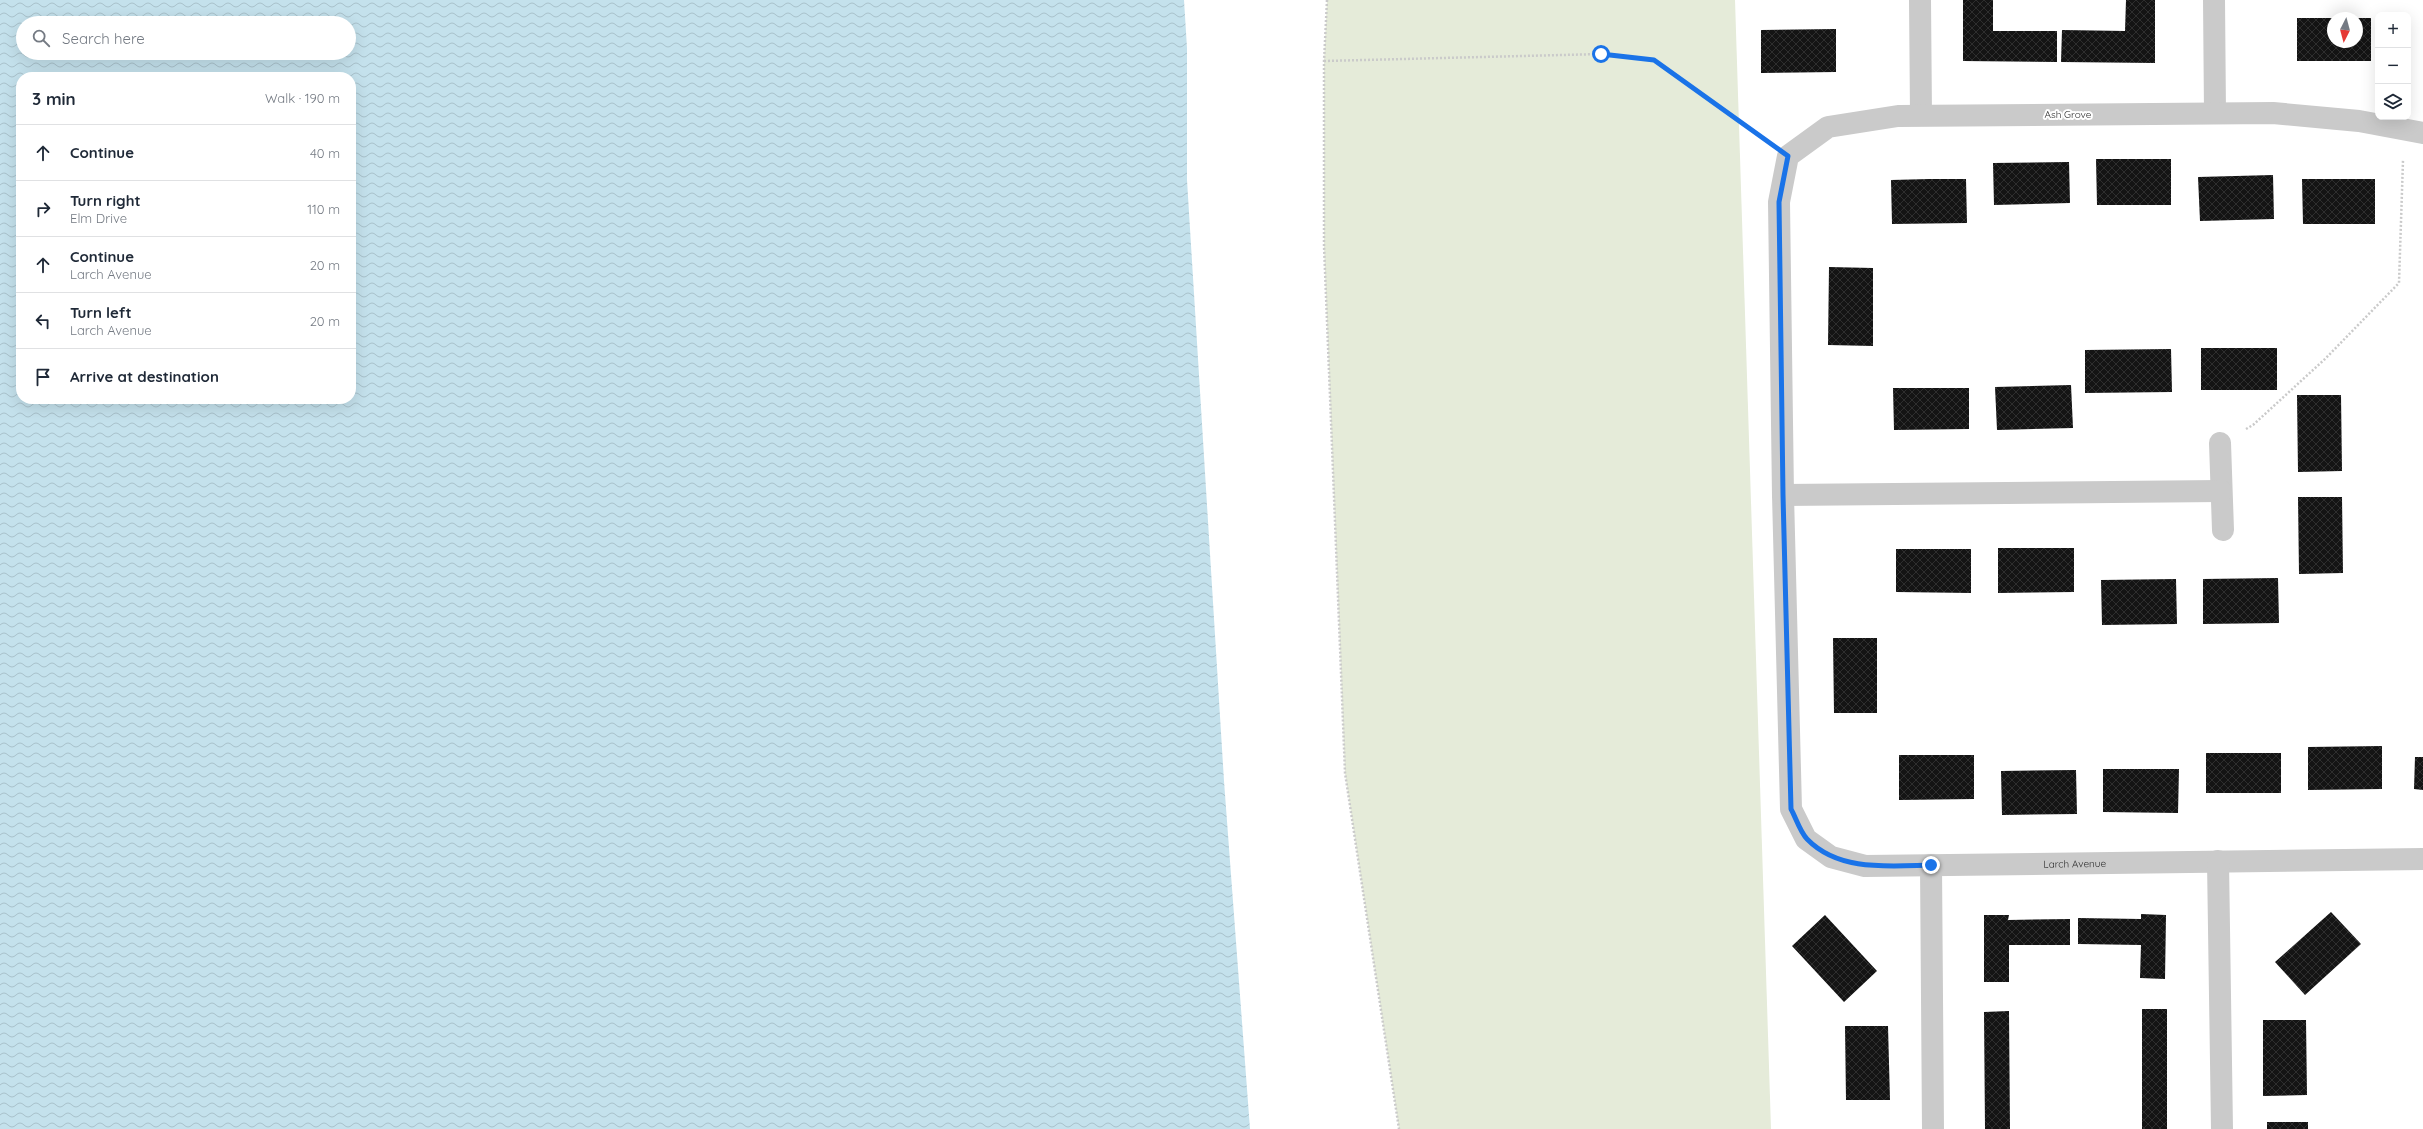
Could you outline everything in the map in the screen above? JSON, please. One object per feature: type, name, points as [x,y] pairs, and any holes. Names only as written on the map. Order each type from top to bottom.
[{"type":"street","points":[[1920,0],[1921,116]]},
{"type":"street","points":[[2214,0],[2215,113]]},
{"type":"street","name":"Ash Grove","points":[[1788,156],[1828,127],[1898,116],[2273,113],[2359,121],[2413,132]]},
{"type":"street","name":"Larch Avenue","points":[[1788,156],[1779,202],[1783,495],[1791,809],[1806,839],[1831,856],[1865,866],[2423,859]]},
{"type":"street","points":[[2220,443],[2223,530]]},
{"type":"street","points":[[1783,495],[2221,490]]},
{"type":"street","points":[[2218,861],[2222,1129]]},
{"type":"street","points":[[1931,865],[1933,1129]]},
{"type":"path","points":[[1327,0],[1324,61],[1324,246],[1345,773],[1399,1129]]},
{"type":"path","points":[[1324,61],[1601,54],[1654,60],[1788,156]]},
{"type":"path","points":[[2220,443],[2253,425],[2325,359],[2399,283],[2413,132]]},
{"type":"green space","points":[[1327,0],[1735,0],[1771,1129],[1399,1129],[1345,773],[1324,246],[1324,61]]},
{"type":"water","points":[[0,0],[1184,0],[1187,48],[1187,180],[1224,781],[1250,1129],[0,1129]]},
{"type":"building","points":[[1963,0],[1993,0],[1993,31],[2057,31],[2057,62],[1963,61]]},
{"type":"building","points":[[2126,0],[2155,0],[2155,63],[2061,62],[2062,30],[2125,31]]},
{"type":"building","points":[[2297,18],[2327,18],[2327,48],[2363,48],[2363,18],[2371,18],[2371,61],[2297,61]]},
{"type":"building","points":[[1836,29],[1836,72],[1761,73],[1761,30]]},
{"type":"building","points":[[2096,159],[2171,159],[2171,205],[2097,205]]},
{"type":"building","points":[[2069,162],[2070,203],[1994,205],[1993,163]]},
{"type":"building","points":[[2273,175],[2274,219],[2200,221],[2198,177]]},
{"type":"building","points":[[1966,179],[1967,223],[1892,224],[1891,180]]},
{"type":"building","points":[[2302,179],[2375,179],[2375,224],[2303,224]]},
{"type":"building","points":[[1829,267],[1873,268],[1873,346],[1828,345]]},
{"type":"building","points":[[2201,348],[2277,348],[2277,390],[2201,390]]},
{"type":"building","points":[[2171,349],[2172,392],[2085,393],[2085,350]]},
{"type":"building","points":[[2071,385],[2073,428],[1997,430],[1995,387]]},
{"type":"building","points":[[1893,388],[1969,388],[1969,429],[1894,430]]},
{"type":"building","points":[[2297,395],[2341,395],[2342,471],[2298,472]]},
{"type":"building","points":[[2298,497],[2342,497],[2343,573],[2299,574]]},
{"type":"building","points":[[1998,548],[2074,548],[2074,592],[1998,593]]},
{"type":"building","points":[[1896,549],[1971,549],[1971,593],[1896,592]]},
{"type":"building","points":[[2278,578],[2279,623],[2203,624],[2203,579]]},
{"type":"building","points":[[2176,579],[2177,624],[2102,625],[2101,580]]},
{"type":"building","points":[[1833,638],[1877,638],[1877,713],[1834,713]]},
{"type":"building","points":[[2382,746],[2382,789],[2308,790],[2308,747]]},
{"type":"building","points":[[2206,753],[2281,753],[2281,793],[2206,793]]},
{"type":"building","points":[[1899,755],[1974,755],[1974,799],[1899,800]]},
{"type":"building","points":[[2415,757],[2423,757],[2423,790],[2414,789]]},
{"type":"building","points":[[2103,769],[2179,769],[2178,813],[2103,812]]},
{"type":"building","points":[[2076,770],[2077,814],[2002,815],[2001,771]]},
{"type":"building","points":[[2331,912],[2361,944],[2305,995],[2275,962]]},
{"type":"building","points":[[2141,914],[2166,915],[2165,979],[2140,978],[2141,945],[2078,944],[2078,918],[2141,919]]},
{"type":"building","points":[[1825,915],[1877,971],[1844,1002],[1792,946]]},
{"type":"building","points":[[1984,915],[2009,915],[2008,920],[2070,919],[2070,945],[2009,945],[2009,982],[1984,982]]},
{"type":"building","points":[[2142,1009],[2167,1009],[2167,1129],[2142,1129]]},
{"type":"building","points":[[2009,1011],[2010,1129],[1985,1129],[1984,1012]]},
{"type":"building","points":[[2263,1020],[2306,1020],[2307,1095],[2263,1096]]},
{"type":"building","points":[[1845,1026],[1888,1026],[1890,1100],[1846,1100]]},
{"type":"building","points":[[2267,1122],[2308,1122],[2308,1129],[2267,1129]]},
{"type":"route","points":[[1601,54],[1654,60],[1788,156],[1779,202],[1783,495],[1791,809],[1806,839],[1831,856],[1865,866],[1931,865]]}]
